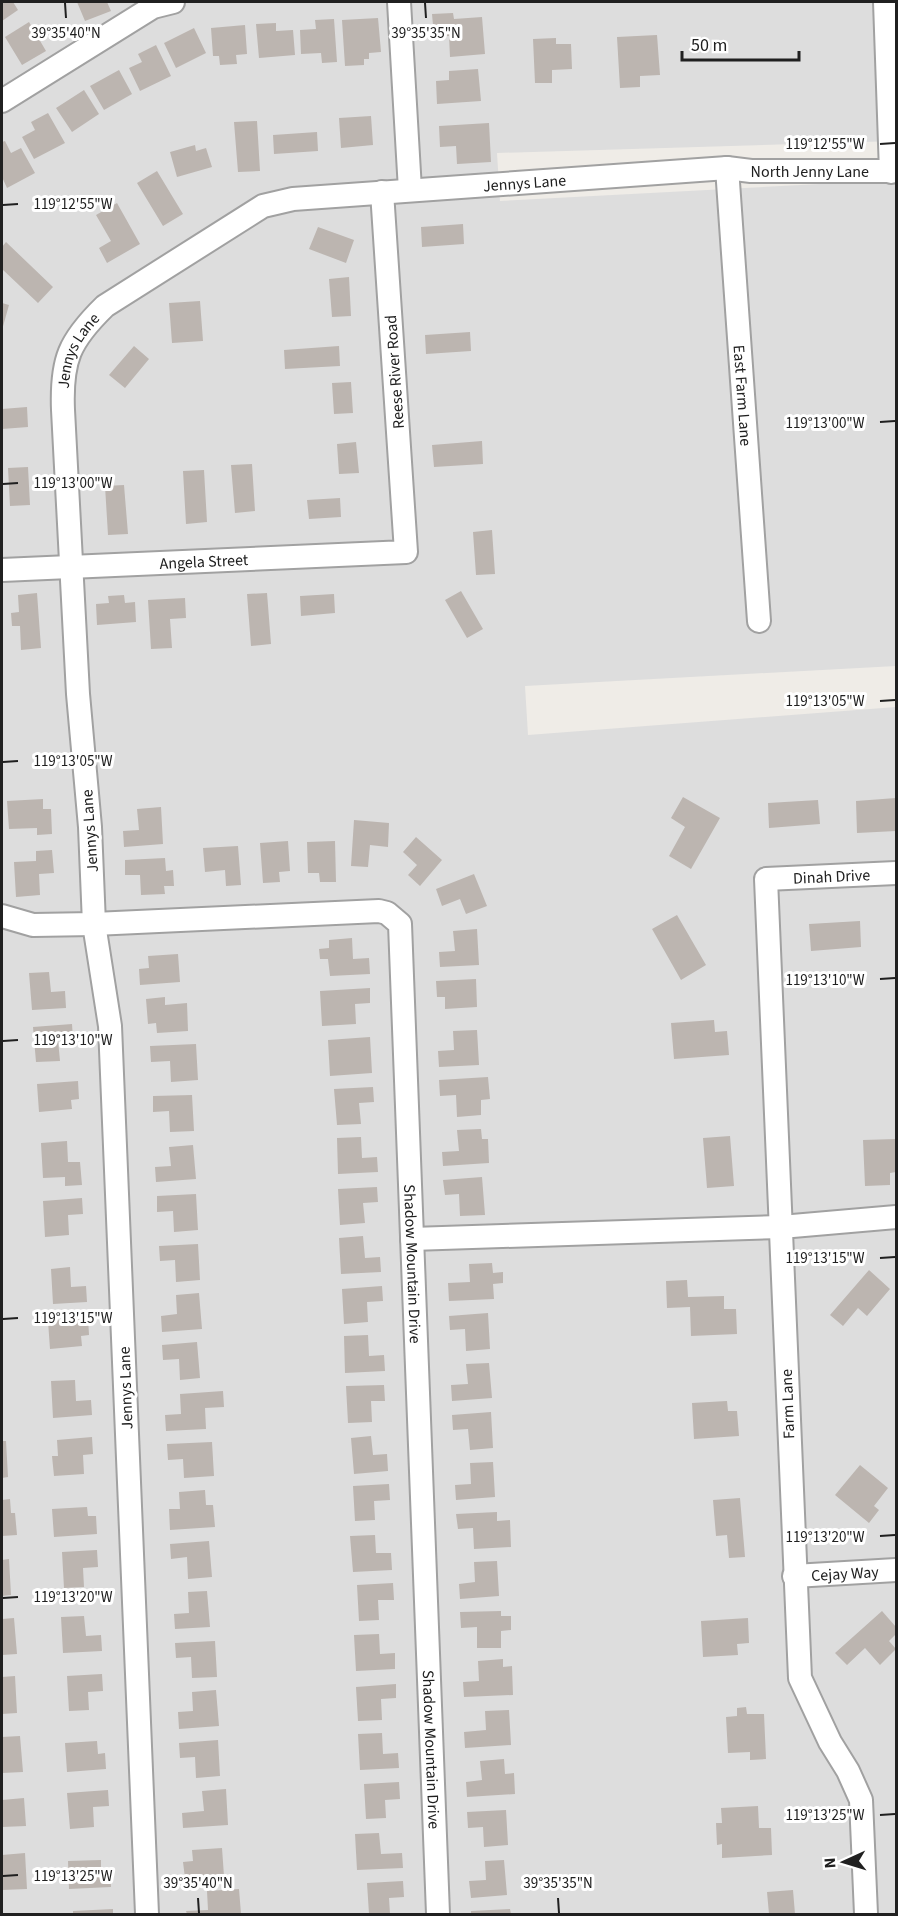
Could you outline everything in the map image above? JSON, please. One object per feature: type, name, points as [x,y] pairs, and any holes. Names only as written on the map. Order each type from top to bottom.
[{"type":"street","points":[[399,2],[410,190]]},
{"type":"street","points":[[885,2],[894,171]]},
{"type":"street","points":[[2,100],[159,3]]},
{"type":"street","name":"Jennys Lane","points":[[147,1914],[111,1026],[94,924],[90,827],[78,694],[62,389],[65,368],[72,346],[83,327],[105,306],[263,206],[294,199],[727,168]]},
{"type":"street","name":"North Jenny Lane","points":[[727,168],[751,171],[894,171]]},
{"type":"street","name":"East Farm Lane","points":[[727,168],[759,621]]},
{"type":"street","name":"Reese River Road","points":[[382,192],[406,552]]},
{"type":"street","name":"Angela Street","points":[[2,570],[406,552]]},
{"type":"street","name":"Dinah Drive","points":[[766,879],[897,873]]},
{"type":"street","name":"Farm Lane","points":[[766,879],[800,1678],[861,1800],[866,1914]]},
{"type":"street","name":"Shadow Mountain Drive","points":[[94,924],[379,911],[387,913],[400,924],[438,1914]]},
{"type":"street","points":[[2,916],[33,925],[94,924]]},
{"type":"street","points":[[412,1239],[781,1227],[897,1217]]},
{"type":"street","name":"Cejay Way","points":[[794,1576],[897,1570]]},
{"type":"shaded area","points":[[2,2],[896,2],[896,141],[497,153],[500,201],[896,180],[896,666],[525,686],[528,735],[896,707],[896,1914],[2,1914]]},
{"type":"building","points":[[2,2],[13,2],[18,10],[2,21]]},
{"type":"building","points":[[77,2],[107,2],[111,11],[85,21]]},
{"type":"building","points":[[453,13],[454,19],[482,17],[485,54],[450,57],[449,36],[434,37],[432,14]]},
{"type":"building","points":[[378,18],[381,52],[369,53],[369,59],[364,59],[364,65],[345,66],[342,20]]},
{"type":"building","points":[[334,19],[337,62],[322,63],[321,53],[301,54],[300,30],[316,29],[315,20]]},
{"type":"building","points":[[29,22],[46,51],[22,65],[5,37]]},
{"type":"building","points":[[276,23],[276,31],[293,30],[295,55],[259,58],[256,24]]},
{"type":"building","points":[[245,25],[247,54],[236,55],[237,64],[220,65],[219,56],[213,56],[211,28]]},
{"type":"building","points":[[194,28],[206,53],[176,68],[164,43]]},
{"type":"building","points":[[657,35],[660,75],[640,76],[640,87],[620,88],[617,37]]},
{"type":"building","points":[[556,38],[556,44],[571,44],[572,69],[552,70],[552,83],[535,83],[533,39]]},
{"type":"building","points":[[156,45],[171,76],[140,91],[129,68],[142,62],[138,54]]},
{"type":"building","points":[[478,69],[481,101],[437,104],[436,81],[449,80],[449,71]]},
{"type":"building","points":[[119,70],[132,94],[104,110],[90,86]]},
{"type":"building","points":[[84,90],[99,114],[72,132],[56,108]]},
{"type":"building","points":[[48,113],[65,143],[34,159],[22,137],[35,130],[31,122]]},
{"type":"building","points":[[371,116],[373,145],[341,148],[339,118]]},
{"type":"building","points":[[257,121],[260,171],[238,172],[234,122]]},
{"type":"building","points":[[489,123],[491,162],[457,164],[456,146],[440,147],[439,126]]},
{"type":"building","points":[[317,132],[318,151],[274,154],[273,135]]},
{"type":"building","points":[[5,141],[11,153],[21,148],[35,173],[7,188],[2,177],[2,142]]},
{"type":"building","points":[[195,145],[196,151],[206,148],[212,167],[177,177],[170,152]]},
{"type":"building","points":[[157,171],[183,214],[163,226],[137,183]]},
{"type":"building","points":[[117,203],[140,244],[107,263],[99,248],[111,241],[96,215]]},
{"type":"building","points":[[463,224],[464,244],[422,247],[421,227]]},
{"type":"building","points":[[318,227],[354,240],[346,263],[309,249]]},
{"type":"building","points":[[6,242],[53,287],[38,303],[2,269],[2,247]]},
{"type":"building","points":[[349,277],[351,316],[332,317],[329,279]]},
{"type":"building","points":[[200,301],[203,341],[172,343],[169,303]]},
{"type":"building","points":[[2,303],[9,305],[2,330]]},
{"type":"building","points":[[470,332],[471,351],[426,354],[425,335]]},
{"type":"building","points":[[134,346],[149,359],[125,388],[109,375]]},
{"type":"building","points":[[339,346],[340,366],[285,369],[284,350]]},
{"type":"building","points":[[351,382],[353,413],[334,414],[332,383]]},
{"type":"building","points":[[27,407],[28,427],[2,429],[2,409]]},
{"type":"building","points":[[482,441],[483,464],[434,467],[432,445]]},
{"type":"building","points":[[356,442],[359,473],[339,474],[337,444]]},
{"type":"building","points":[[252,464],[255,511],[235,513],[231,465]]},
{"type":"building","points":[[28,467],[30,505],[10,506],[8,468]]},
{"type":"building","points":[[204,470],[207,522],[186,524],[183,471]]},
{"type":"building","points":[[124,485],[128,534],[108,535],[105,486]]},
{"type":"building","points":[[340,498],[341,517],[309,519],[307,500]]},
{"type":"building","points":[[492,530],[495,574],[476,575],[473,532]]},
{"type":"building","points":[[461,591],[483,629],[467,638],[445,600]]},
{"type":"building","points":[[37,593],[41,648],[21,650],[20,626],[12,626],[11,613],[19,612],[18,595]]},
{"type":"building","points":[[267,593],[271,644],[251,646],[247,594]]},
{"type":"building","points":[[334,594],[335,613],[301,616],[300,596]]},
{"type":"building","points":[[124,595],[125,603],[135,602],[136,622],[97,625],[96,604],[109,603],[108,596]]},
{"type":"building","points":[[185,598],[186,618],[170,619],[172,648],[151,649],[148,600]]},
{"type":"building","points":[[683,797],[720,818],[691,869],[669,856],[685,827],[671,818]]},
{"type":"building","points":[[896,798],[896,831],[857,833],[856,801]]},
{"type":"building","points":[[43,799],[43,809],[51,809],[52,834],[37,835],[37,828],[9,829],[7,801]]},
{"type":"building","points":[[818,800],[820,824],[769,828],[768,803]]},
{"type":"building","points":[[161,807],[163,844],[124,847],[123,831],[139,830],[137,809]]},
{"type":"building","points":[[354,820],[389,823],[388,847],[370,845],[368,867],[351,866]]},
{"type":"building","points":[[416,837],[442,860],[420,886],[408,875],[417,865],[403,852]]},
{"type":"building","points":[[288,841],[290,871],[279,872],[280,882],[263,883],[260,843]]},
{"type":"building","points":[[335,841],[336,882],[320,882],[319,873],[308,873],[307,842]]},
{"type":"building","points":[[238,846],[241,885],[226,886],[225,870],[205,872],[203,848]]},
{"type":"building","points":[[52,850],[54,873],[39,874],[40,895],[16,897],[14,862],[36,861],[36,851]]},
{"type":"building","points":[[165,858],[166,871],[173,870],[174,886],[164,886],[165,894],[141,895],[140,875],[125,875],[125,860]]},
{"type":"building","points":[[474,874],[487,906],[466,914],[460,899],[442,906],[436,889]]},
{"type":"building","points":[[677,915],[706,965],[681,980],[652,929]]},
{"type":"building","points":[[860,921],[861,947],[811,951],[809,924]]},
{"type":"building","points":[[477,929],[479,965],[440,967],[439,952],[455,951],[453,931]]},
{"type":"building","points":[[352,938],[353,959],[369,958],[370,974],[330,976],[328,959],[320,959],[319,949],[329,948],[329,940]]},
{"type":"building","points":[[178,954],[180,982],[140,985],[139,969],[149,968],[148,956]]},
{"type":"building","points":[[49,972],[51,992],[65,991],[66,1008],[32,1010],[29,973]]},
{"type":"building","points":[[476,979],[477,1007],[445,1009],[445,997],[437,997],[436,981]]},
{"type":"building","points":[[370,988],[370,1003],[355,1004],[356,1024],[322,1026],[320,991]]},
{"type":"building","points":[[165,997],[165,1005],[187,1003],[188,1031],[157,1033],[156,1023],[148,1024],[146,999]]},
{"type":"building","points":[[714,1020],[715,1032],[727,1031],[729,1055],[674,1059],[671,1023]]},
{"type":"building","points":[[72,1024],[73,1039],[58,1040],[60,1061],[36,1062],[33,1027]]},
{"type":"building","points":[[477,1030],[479,1065],[439,1067],[438,1051],[454,1050],[453,1031]]},
{"type":"building","points":[[370,1037],[372,1073],[330,1076],[328,1040]]},
{"type":"building","points":[[196,1044],[198,1080],[171,1082],[170,1061],[151,1062],[150,1046]]},
{"type":"building","points":[[488,1077],[490,1099],[481,1100],[481,1115],[457,1117],[456,1095],[440,1096],[439,1080]]},
{"type":"building","points":[[78,1081],[79,1099],[71,1100],[72,1109],[39,1112],[37,1084]]},
{"type":"building","points":[[373,1087],[374,1102],[359,1103],[361,1124],[337,1125],[334,1089]]},
{"type":"building","points":[[192,1095],[194,1131],[170,1132],[169,1111],[153,1112],[153,1096]]},
{"type":"building","points":[[481,1129],[482,1139],[488,1139],[489,1163],[443,1166],[442,1152],[459,1151],[457,1130]]},
{"type":"building","points":[[730,1136],[734,1186],[707,1188],[703,1138]]},
{"type":"building","points":[[361,1137],[362,1158],[377,1157],[378,1172],[338,1174],[337,1138]]},
{"type":"building","points":[[896,1139],[896,1172],[890,1173],[890,1185],[865,1186],[863,1140]]},
{"type":"building","points":[[67,1141],[68,1162],[80,1162],[82,1185],[65,1186],[65,1177],[43,1178],[41,1143]]},
{"type":"building","points":[[193,1145],[196,1179],[156,1182],[155,1167],[171,1166],[169,1147]]},
{"type":"building","points":[[482,1177],[485,1215],[460,1216],[459,1194],[445,1195],[443,1180]]},
{"type":"building","points":[[377,1187],[378,1202],[363,1203],[365,1223],[340,1225],[338,1189]]},
{"type":"building","points":[[196,1194],[198,1230],[174,1232],[173,1211],[157,1212],[157,1196]]},
{"type":"building","points":[[82,1198],[83,1214],[68,1215],[69,1235],[45,1237],[43,1201]]},
{"type":"building","points":[[363,1236],[365,1258],[380,1257],[381,1272],[341,1274],[339,1238]]},
{"type":"building","points":[[198,1244],[200,1280],[176,1282],[175,1260],[160,1261],[159,1246]]},
{"type":"building","points":[[492,1263],[493,1273],[503,1272],[503,1283],[493,1284],[494,1299],[449,1301],[448,1283],[470,1282],[469,1264]]},
{"type":"building","points":[[70,1267],[71,1287],[86,1286],[87,1302],[53,1304],[51,1269]]},
{"type":"building","points":[[869,1270],[890,1289],[867,1316],[858,1308],[843,1326],[830,1315]]},
{"type":"building","points":[[687,1280],[688,1297],[724,1296],[724,1309],[736,1309],[737,1334],[691,1336],[690,1307],[667,1308],[666,1281]]},
{"type":"building","points":[[382,1286],[383,1301],[367,1302],[368,1322],[344,1324],[342,1289]]},
{"type":"building","points":[[199,1293],[202,1329],[162,1332],[161,1316],[177,1314],[176,1295]]},
{"type":"building","points":[[488,1313],[490,1349],[466,1351],[465,1329],[450,1330],[449,1316]]},
{"type":"building","points":[[88,1318],[89,1335],[81,1336],[82,1346],[50,1349],[48,1321]]},
{"type":"building","points":[[368,1335],[369,1356],[384,1355],[385,1371],[345,1373],[344,1336]]},
{"type":"building","points":[[197,1342],[200,1378],[180,1380],[179,1359],[163,1360],[162,1345]]},
{"type":"building","points":[[489,1363],[492,1398],[452,1401],[451,1385],[468,1384],[466,1364]]},
{"type":"building","points":[[75,1380],[76,1401],[91,1400],[92,1415],[53,1418],[51,1381]]},
{"type":"building","points":[[384,1385],[385,1401],[371,1401],[372,1422],[348,1423],[346,1386]]},
{"type":"building","points":[[223,1391],[224,1407],[205,1408],[206,1429],[166,1431],[165,1415],[181,1414],[180,1394]]},
{"type":"building","points":[[727,1401],[728,1411],[737,1411],[739,1436],[694,1439],[692,1403]]},
{"type":"building","points":[[491,1412],[493,1448],[470,1450],[468,1429],[453,1430],[452,1415]]},
{"type":"building","points":[[371,1436],[373,1455],[387,1454],[388,1471],[354,1474],[351,1438]]},
{"type":"building","points":[[92,1437],[93,1454],[83,1455],[84,1474],[54,1476],[52,1456],[58,1456],[57,1440]]},
{"type":"building","points":[[2,1441],[6,1441],[8,1477],[2,1478]]},
{"type":"building","points":[[212,1442],[214,1476],[184,1478],[183,1459],[168,1460],[167,1444]]},
{"type":"building","points":[[493,1462],[495,1497],[456,1500],[455,1485],[471,1484],[470,1463]]},
{"type":"building","points":[[860,1465],[888,1488],[874,1506],[879,1510],[869,1523],[835,1495]]},
{"type":"building","points":[[389,1484],[390,1500],[374,1501],[375,1520],[355,1521],[353,1486]]},
{"type":"building","points":[[205,1490],[206,1505],[213,1505],[215,1527],[170,1530],[169,1509],[180,1509],[179,1492]]},
{"type":"building","points":[[740,1498],[745,1557],[729,1558],[727,1535],[716,1536],[713,1500]]},
{"type":"building","points":[[10,1499],[11,1513],[15,1513],[17,1535],[2,1536],[2,1500]]},
{"type":"building","points":[[87,1507],[88,1516],[96,1516],[97,1534],[54,1537],[52,1509]]},
{"type":"building","points":[[497,1512],[497,1521],[510,1520],[511,1547],[474,1549],[473,1528],[458,1529],[456,1514]]},
{"type":"building","points":[[375,1535],[376,1553],[391,1553],[392,1570],[353,1572],[350,1536]]},
{"type":"building","points":[[209,1541],[212,1577],[188,1579],[187,1557],[171,1559],[170,1544]]},
{"type":"building","points":[[97,1550],[98,1567],[83,1568],[84,1587],[64,1588],[62,1552]]},
{"type":"building","points":[[9,1559],[11,1595],[2,1596],[2,1560]]},
{"type":"building","points":[[497,1561],[499,1596],[460,1599],[459,1584],[475,1582],[474,1562]]},
{"type":"building","points":[[393,1583],[394,1600],[378,1600],[379,1620],[359,1621],[357,1585]]},
{"type":"building","points":[[207,1591],[210,1627],[175,1629],[174,1614],[189,1613],[188,1592]]},
{"type":"building","points":[[501,1611],[501,1616],[511,1616],[511,1630],[501,1631],[501,1648],[477,1648],[477,1627],[461,1628],[460,1612]]},
{"type":"building","points":[[882,1611],[896,1627],[896,1634],[889,1641],[896,1649],[880,1665],[865,1648],[847,1665],[835,1653]]},
{"type":"building","points":[[84,1616],[86,1636],[101,1635],[102,1651],[63,1653],[61,1617]]},
{"type":"building","points":[[14,1618],[17,1654],[2,1655],[2,1619]]},
{"type":"building","points":[[748,1618],[749,1643],[737,1644],[738,1655],[703,1657],[701,1621]]},
{"type":"building","points":[[379,1634],[380,1654],[395,1653],[395,1669],[356,1671],[354,1635]]},
{"type":"building","points":[[215,1641],[217,1677],[192,1678],[191,1657],[176,1658],[175,1643]]},
{"type":"building","points":[[503,1659],[503,1667],[512,1666],[513,1695],[464,1697],[463,1682],[479,1681],[478,1661]]},
{"type":"building","points":[[102,1674],[103,1691],[88,1692],[89,1710],[69,1711],[67,1676]]},
{"type":"building","points":[[15,1676],[17,1713],[2,1714],[2,1677]]},
{"type":"building","points":[[396,1684],[396,1698],[381,1699],[382,1720],[358,1721],[356,1687]]},
{"type":"building","points":[[216,1690],[219,1726],[179,1729],[178,1712],[193,1711],[192,1692]]},
{"type":"building","points":[[746,1707],[747,1714],[764,1714],[766,1759],[750,1760],[750,1752],[728,1753],[726,1717],[737,1716],[737,1708]]},
{"type":"building","points":[[509,1710],[511,1745],[465,1748],[464,1732],[486,1730],[485,1711]]},
{"type":"building","points":[[382,1733],[383,1754],[398,1753],[399,1768],[360,1770],[358,1734]]},
{"type":"building","points":[[20,1736],[23,1772],[2,1773],[2,1737]]},
{"type":"building","points":[[218,1740],[220,1776],[196,1778],[195,1757],[180,1758],[179,1743]]},
{"type":"building","points":[[97,1741],[98,1754],[105,1753],[106,1769],[67,1772],[65,1743]]},
{"type":"building","points":[[504,1759],[505,1774],[514,1773],[515,1794],[467,1797],[466,1782],[482,1780],[480,1761]]},
{"type":"building","points":[[399,1782],[400,1799],[385,1800],[386,1818],[366,1819],[364,1784]]},
{"type":"building","points":[[226,1789],[228,1825],[183,1828],[182,1813],[204,1811],[202,1791]]},
{"type":"building","points":[[108,1790],[109,1806],[93,1807],[94,1827],[70,1829],[67,1793]]},
{"type":"building","points":[[24,1798],[26,1826],[2,1827],[2,1800]]},
{"type":"building","points":[[758,1806],[759,1828],[771,1828],[772,1855],[722,1858],[722,1844],[717,1845],[716,1823],[722,1823],[721,1808]]},
{"type":"building","points":[[506,1810],[508,1845],[484,1847],[483,1827],[468,1828],[467,1812]]},
{"type":"building","points":[[379,1833],[381,1854],[402,1853],[403,1868],[357,1870],[355,1834]]},
{"type":"building","points":[[222,1848],[224,1876],[185,1878],[183,1862],[193,1861],[192,1850]]},
{"type":"building","points":[[25,1853],[27,1889],[2,1890],[2,1855]]},
{"type":"building","points":[[101,1860],[101,1871],[110,1870],[111,1887],[69,1889],[68,1861]]},
{"type":"building","points":[[504,1860],[507,1895],[471,1898],[469,1881],[486,1880],[485,1861]]},
{"type":"building","points":[[403,1881],[404,1897],[389,1898],[390,1914],[369,1914],[367,1883]]},
{"type":"building","points":[[239,1889],[241,1914],[187,1914],[186,1911],[208,1910],[207,1891]]},
{"type":"building","points":[[793,1890],[795,1914],[769,1914],[767,1892]]},
{"type":"building","points":[[113,1909],[113,1914],[73,1914],[73,1911]]},
{"type":"building","points":[[510,1909],[511,1914],[471,1914],[471,1911]]}]
